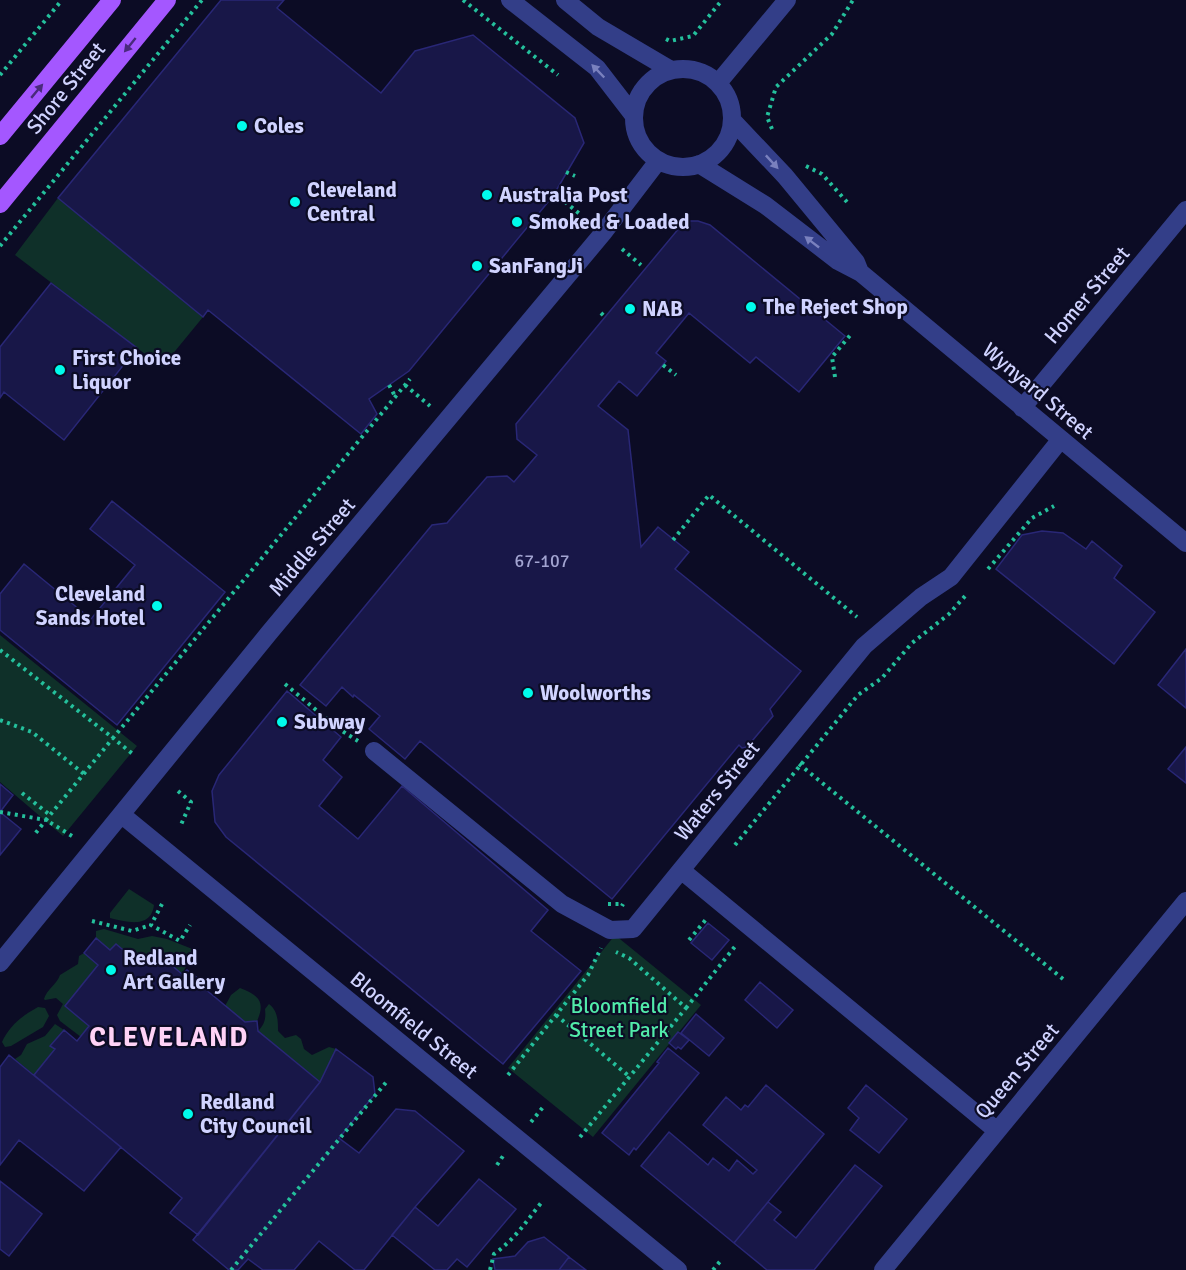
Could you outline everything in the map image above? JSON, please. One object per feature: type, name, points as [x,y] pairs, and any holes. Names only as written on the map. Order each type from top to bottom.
[{"type":"main road","name":"Shore Street","points":[[0,136],[112,0]]},
{"type":"main road","name":"Shore Street","points":[[0,204],[167,0]]},
{"type":"street","points":[[510,0],[597,68],[634,116]]},
{"type":"street","points":[[565,0],[598,27],[671,70]]},
{"type":"street","points":[[718,83],[787,0]]},
{"type":"street","points":[[688,69],[704,73],[718,83],[731,106],[732,120],[729,134],[722,147],[712,158],[699,165],[685,167],[671,166],[658,161],[648,153],[635,129],[634,116],[637,101],[645,87],[657,76],[671,70],[688,69]]},
{"type":"street","name":"Wynyard Street","points":[[732,120],[785,176],[856,262],[861,273]]},
{"type":"street","name":"Middle Street","points":[[0,963],[276,625],[603,233],[658,161]]},
{"type":"street","name":"Wynyard Street","points":[[699,165],[765,204],[838,261],[861,273],[1186,543]]},
{"type":"street","name":"Homer Street","points":[[1022,408],[1186,210]]},
{"type":"street","name":"Waters Street","points":[[996,1130],[681,870],[864,646],[921,597],[951,577],[1061,440]]},
{"type":"street","points":[[374,751],[562,904],[610,930],[633,929],[681,870]]},
{"type":"street","name":"Bloomfield Street","points":[[122,815],[678,1270]]},
{"type":"street","name":"Queen Street","points":[[883,1270],[1186,901]]},
{"type":"path","points":[[0,246],[202,0]]},
{"type":"path","points":[[463,0],[558,75]]},
{"type":"path","points":[[660,38],[670,41],[693,36],[722,0]]},
{"type":"path","points":[[774,133],[766,117],[777,87],[832,34],[853,0]]},
{"type":"path","points":[[0,75],[60,1]]},
{"type":"path","points":[[797,162],[822,174],[847,202]]},
{"type":"path","points":[[566,172],[575,176]]},
{"type":"path","points":[[559,197],[581,215]]},
{"type":"path","points":[[622,249],[641,265]]},
{"type":"path","points":[[601,313],[605,317]]},
{"type":"path","points":[[835,377],[832,357],[852,333]]},
{"type":"path","points":[[663,365],[676,375]]},
{"type":"path","points":[[34,835],[410,379]]},
{"type":"path","points":[[388,385],[395,396]]},
{"type":"path","points":[[405,385],[430,406]]},
{"type":"path","points":[[674,540],[709,495],[857,617]]},
{"type":"path","points":[[735,845],[858,695],[882,678],[912,644]]},
{"type":"path","points":[[0,650],[134,755]]},
{"type":"path","points":[[285,684],[339,729],[374,751]]},
{"type":"path","points":[[0,720],[32,732],[84,774]]},
{"type":"path","points":[[780,749],[1063,980]]},
{"type":"path","points":[[178,791],[191,802],[180,827]]},
{"type":"path","points":[[22,793],[50,815]]},
{"type":"path","points":[[0,812],[46,820],[72,836]]},
{"type":"path","points":[[689,940],[720,902]]},
{"type":"path","points":[[92,921],[132,931],[151,925],[162,904]]},
{"type":"path","points":[[603,904],[623,904],[610,930]]},
{"type":"path","points":[[151,925],[180,941],[190,925]]},
{"type":"path","points":[[580,1137],[750,927]]},
{"type":"path","points":[[508,1075],[588,975],[602,945],[629,958],[686,1008]]},
{"type":"path","points":[[556,1015],[630,1077]]},
{"type":"path","points":[[231,1270],[388,1080]]},
{"type":"path","points":[[490,1270],[494,1254],[507,1245],[541,1203]]},
{"type":"path","points":[[713,1270],[722,1259]]},
{"type":"green space","points":[[58,198],[203,317],[162,367],[15,255]]},
{"type":"green space","points":[[0,635],[137,746],[63,836],[0,782]]},
{"type":"green space","points":[[129,889],[154,905],[152,913],[143,921],[131,922],[110,918],[110,913]]},
{"type":"green space","points":[[104,929],[138,939],[152,936],[167,939],[195,950],[182,974],[157,953],[140,964],[116,944],[110,950],[96,938],[96,931]]},
{"type":"green space","name":"Bloomfield Street Park","points":[[615,935],[701,1005],[593,1137],[508,1068]]},
{"type":"green space","points":[[84,953],[98,965],[65,1006],[89,1026],[81,1037],[60,1021],[57,1015],[63,1004],[56,998],[44,999],[60,975],[78,964],[79,956]]},
{"type":"green space","points":[[240,988],[252,993],[259,1000],[261,1008],[257,1021],[245,1022],[225,1006],[231,995]]},
{"type":"green space","points":[[269,1004],[276,1013],[278,1031],[285,1038],[296,1035],[301,1039],[304,1049],[312,1055],[329,1047],[336,1049],[320,1082],[258,1031],[264,1023],[265,1009]]},
{"type":"green space","points":[[38,1007],[45,1008],[49,1016],[43,1027],[11,1046],[5,1047],[2,1042],[13,1026]]},
{"type":"green space","points":[[55,1024],[64,1030],[51,1045],[55,1049],[34,1075],[15,1059],[21,1055],[27,1044],[45,1036]]},
{"type":"building","points":[[221,0],[284,0],[277,8],[381,93],[415,51],[473,35],[575,118],[584,143],[553,196],[409,371],[369,399],[377,414],[361,434],[208,310],[203,317],[58,198]]},
{"type":"building","points":[[689,221],[710,225],[845,336],[799,392],[756,357],[750,363],[689,313],[656,353],[666,361],[637,396],[619,381],[598,406],[628,430],[641,547],[658,527],[689,552],[675,569],[801,671],[770,709],[773,716],[747,747],[742,748],[739,745],[612,899],[420,741],[405,759],[369,729],[380,716],[354,695],[353,697],[342,687],[326,706],[300,685],[432,525],[447,523],[487,477],[507,476],[514,482],[537,455],[517,439],[516,424],[680,227]]},
{"type":"building","name":"First Choice Liquor","points":[[51,283],[137,348],[64,440],[4,392],[0,398],[0,347]]},
{"type":"building","name":"Cleveland Sands Hotel","points":[[112,501],[225,592],[117,725],[0,630],[0,594],[24,564],[91,619],[135,565],[90,529]]},
{"type":"building","points":[[1042,531],[1063,533],[1086,549],[1092,541],[1122,566],[1114,578],[1155,612],[1114,664],[996,569],[1022,535]]},
{"type":"building","points":[[1186,649],[1186,708],[1158,685]]},
{"type":"building","points":[[287,691],[341,737],[323,760],[342,777],[319,806],[358,839],[402,786],[548,910],[531,931],[581,971],[503,1064],[226,837],[215,822],[212,791],[219,775]]},
{"type":"building","points":[[1186,747],[1186,783],[1168,769]]},
{"type":"building","points":[[0,784],[13,795],[0,812]]},
{"type":"building","points":[[0,812],[21,829],[0,855]]},
{"type":"building","points":[[708,923],[729,940],[712,960],[691,943]]},
{"type":"building","name":"Redland City Council","points":[[96,938],[110,950],[116,944],[140,964],[149,953],[154,956],[157,953],[182,974],[187,970],[199,979],[199,984],[245,1022],[257,1021],[258,1031],[320,1082],[198,1235],[170,1213],[182,1198],[34,1075],[55,1049],[50,1046],[64,1030],[77,1041],[89,1026],[65,1006],[98,965],[84,953]]},
{"type":"building","points":[[760,982],[793,1010],[777,1028],[745,1000]]},
{"type":"building","points":[[696,1014],[724,1038],[709,1056],[681,1033]]},
{"type":"building","points":[[678,1032],[689,1040],[681,1049],[678,1047],[676,1049],[669,1043]]},
{"type":"building","points":[[668,1048],[699,1073],[636,1150],[634,1148],[629,1155],[602,1133],[659,1063],[657,1062]]},
{"type":"building","points":[[336,1049],[373,1077],[375,1094],[339,1138],[359,1153],[396,1109],[415,1111],[464,1151],[364,1270],[355,1270],[319,1241],[294,1270],[263,1270],[248,1259],[238,1270],[229,1270],[193,1240],[320,1082]]},
{"type":"building","points":[[9,1055],[121,1147],[84,1191],[19,1140],[0,1165],[0,1067]]},
{"type":"building","points":[[766,1085],[824,1134],[734,1243],[641,1166],[669,1132],[708,1165],[713,1158],[729,1171],[737,1160],[753,1174],[757,1170],[703,1125],[726,1097],[741,1110],[745,1105],[748,1107]]},
{"type":"building","points":[[866,1085],[907,1119],[879,1153],[850,1130],[859,1118],[848,1108]]},
{"type":"building","points":[[855,1165],[882,1186],[814,1270],[767,1270],[734,1243],[768,1202],[781,1212],[774,1220],[796,1238]]},
{"type":"building","points":[[479,1179],[516,1209],[467,1267],[457,1259],[447,1270],[435,1270],[392,1235],[415,1207],[438,1226]]},
{"type":"building","points":[[0,1181],[42,1214],[9,1256],[0,1249]]},
{"type":"building","points":[[544,1237],[569,1257],[559,1270],[495,1270],[493,1259],[515,1256],[528,1242]]},
{"type":"building","points":[[569,1257],[586,1270],[559,1270]]},
{"type":"place","name":"Coles","points":[[242,126]]},
{"type":"place","name":"Australia Post","points":[[487,195]]},
{"type":"place","name":"Cleveland Central","points":[[295,202]]},
{"type":"place","name":"Smoked & Loaded","points":[[517,222]]},
{"type":"place","name":"SanFangJi","points":[[477,266]]},
{"type":"place","name":"The Reject Shop","points":[[751,307]]},
{"type":"place","name":"NAB","points":[[630,309]]},
{"type":"place","name":"First Choice Liquor","points":[[60,370]]},
{"type":"place","name":"Cleveland Sands Hotel","points":[[157,606]]},
{"type":"place","name":"Woolworths","points":[[528,693]]},
{"type":"place","name":"Subway","points":[[282,722]]},
{"type":"place","name":"Redland Art Gallery","points":[[111,970]]},
{"type":"place","name":"Redland City Council","points":[[188,1114]]},
{"type":"district","name":"CLEVELAND","points":[[169,1037]]}]
